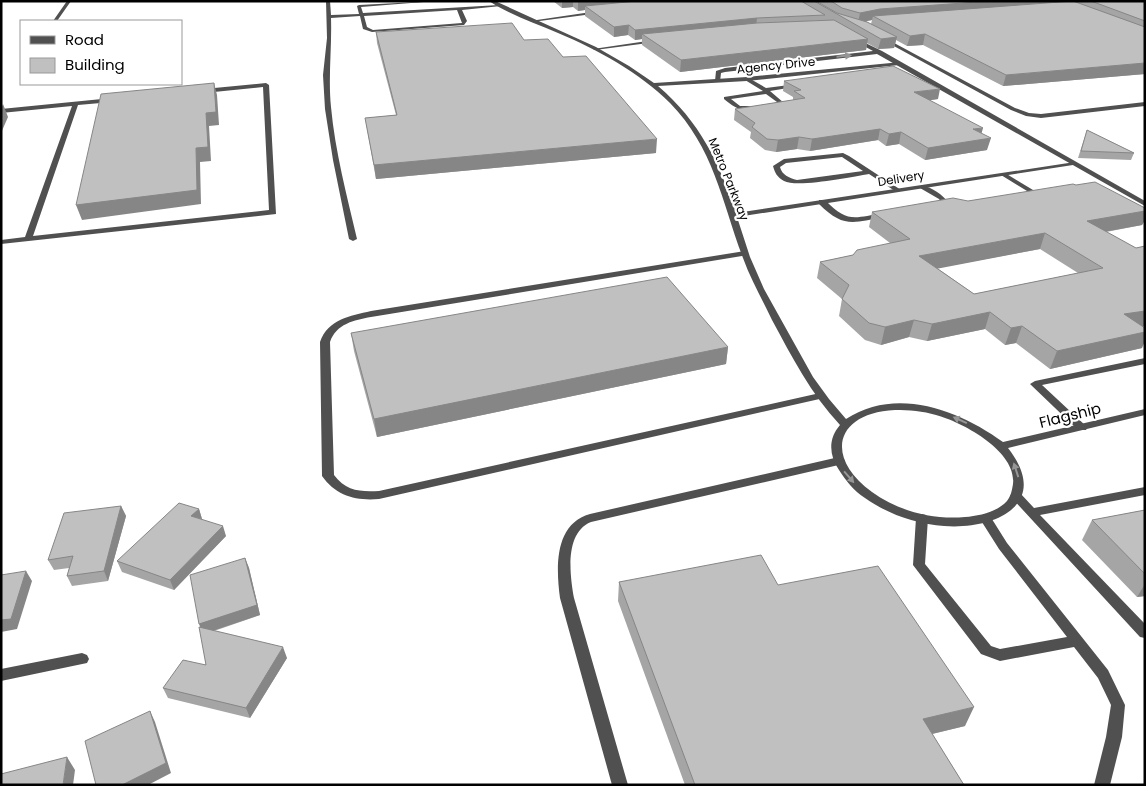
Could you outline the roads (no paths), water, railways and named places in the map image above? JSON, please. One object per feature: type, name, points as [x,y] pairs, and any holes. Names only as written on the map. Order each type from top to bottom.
[{"type":"street","points":[[56,20],[69,1]]},
{"type":"street","points":[[328,1],[329,38],[326,75],[328,108],[336,160],[354,239]]},
{"type":"street","points":[[434,1],[359,6],[365,28],[372,31],[464,24],[465,21],[450,1]]},
{"type":"street","name":"Metro Parkway","points":[[491,1],[595,48],[621,62],[654,85],[683,114],[708,148],[754,278],[806,375],[820,396],[845,424]]},
{"type":"street","points":[[328,17],[500,6]]},
{"type":"street","points":[[532,21],[607,11]]},
{"type":"street","points":[[877,34],[1012,109],[1028,115],[1041,116],[1145,104]]},
{"type":"street","points":[[848,35],[1145,204]]},
{"type":"street","points":[[595,48],[662,40]]},
{"type":"street","points":[[718,81],[718,72],[725,70],[880,52]]},
{"type":"street","points":[[916,61],[925,60]]},
{"type":"street","name":"Agency Drive","points":[[654,85],[747,79],[908,62]]},
{"type":"street","points":[[877,65],[886,70]]},
{"type":"street","points":[[818,71],[830,78]]},
{"type":"street","points":[[902,74],[916,73]]},
{"type":"street","points":[[747,79],[766,91],[780,104],[741,108],[726,99],[732,96],[766,91],[800,86]]},
{"type":"street","points":[[1,242],[272,212],[266,85],[199,92]]},
{"type":"street","points":[[1,111],[123,99]]},
{"type":"street","points":[[28,239],[76,104]]},
{"type":"street","points":[[870,172],[797,182],[787,180],[778,174],[776,166],[784,161],[843,155],[870,172],[897,190]]},
{"type":"street","name":"Delivery","points":[[732,216],[1073,163]]},
{"type":"street","points":[[1003,174],[1034,193]]},
{"type":"street","points":[[922,187],[942,198],[945,203],[927,207]]},
{"type":"street","points":[[1024,194],[1044,191]]},
{"type":"street","points":[[822,202],[833,215],[846,221],[891,213]]},
{"type":"street","points":[[745,253],[371,314],[337,325],[326,336],[325,342],[328,476],[334,484],[351,495],[379,495],[820,396]]},
{"type":"street","points":[[1082,428],[1036,384],[1145,361]]},
{"type":"street","points":[[906,407],[932,410],[974,427],[1001,446],[1014,463],[1019,480],[1016,496],[1004,509],[986,518],[961,523],[904,514],[878,502],[857,487],[843,470],[836,453],[837,437],[845,424],[860,414],[881,408],[906,407]]},
{"type":"street","name":"Flagship","points":[[1001,446],[1145,412]]},
{"type":"street","points":[[620,785],[567,598],[563,576],[570,535],[579,523],[590,518],[839,461]]},
{"type":"street","points":[[1032,512],[1145,491]]},
{"type":"street","points":[[1016,496],[1145,633]]},
{"type":"street","points":[[922,518],[919,565],[986,650],[1000,655],[1078,641]]},
{"type":"street","points":[[986,518],[1003,546],[1103,674],[1118,706],[1114,737],[1102,785]]},
{"type":"street","points":[[1,675],[82,660]]}]
